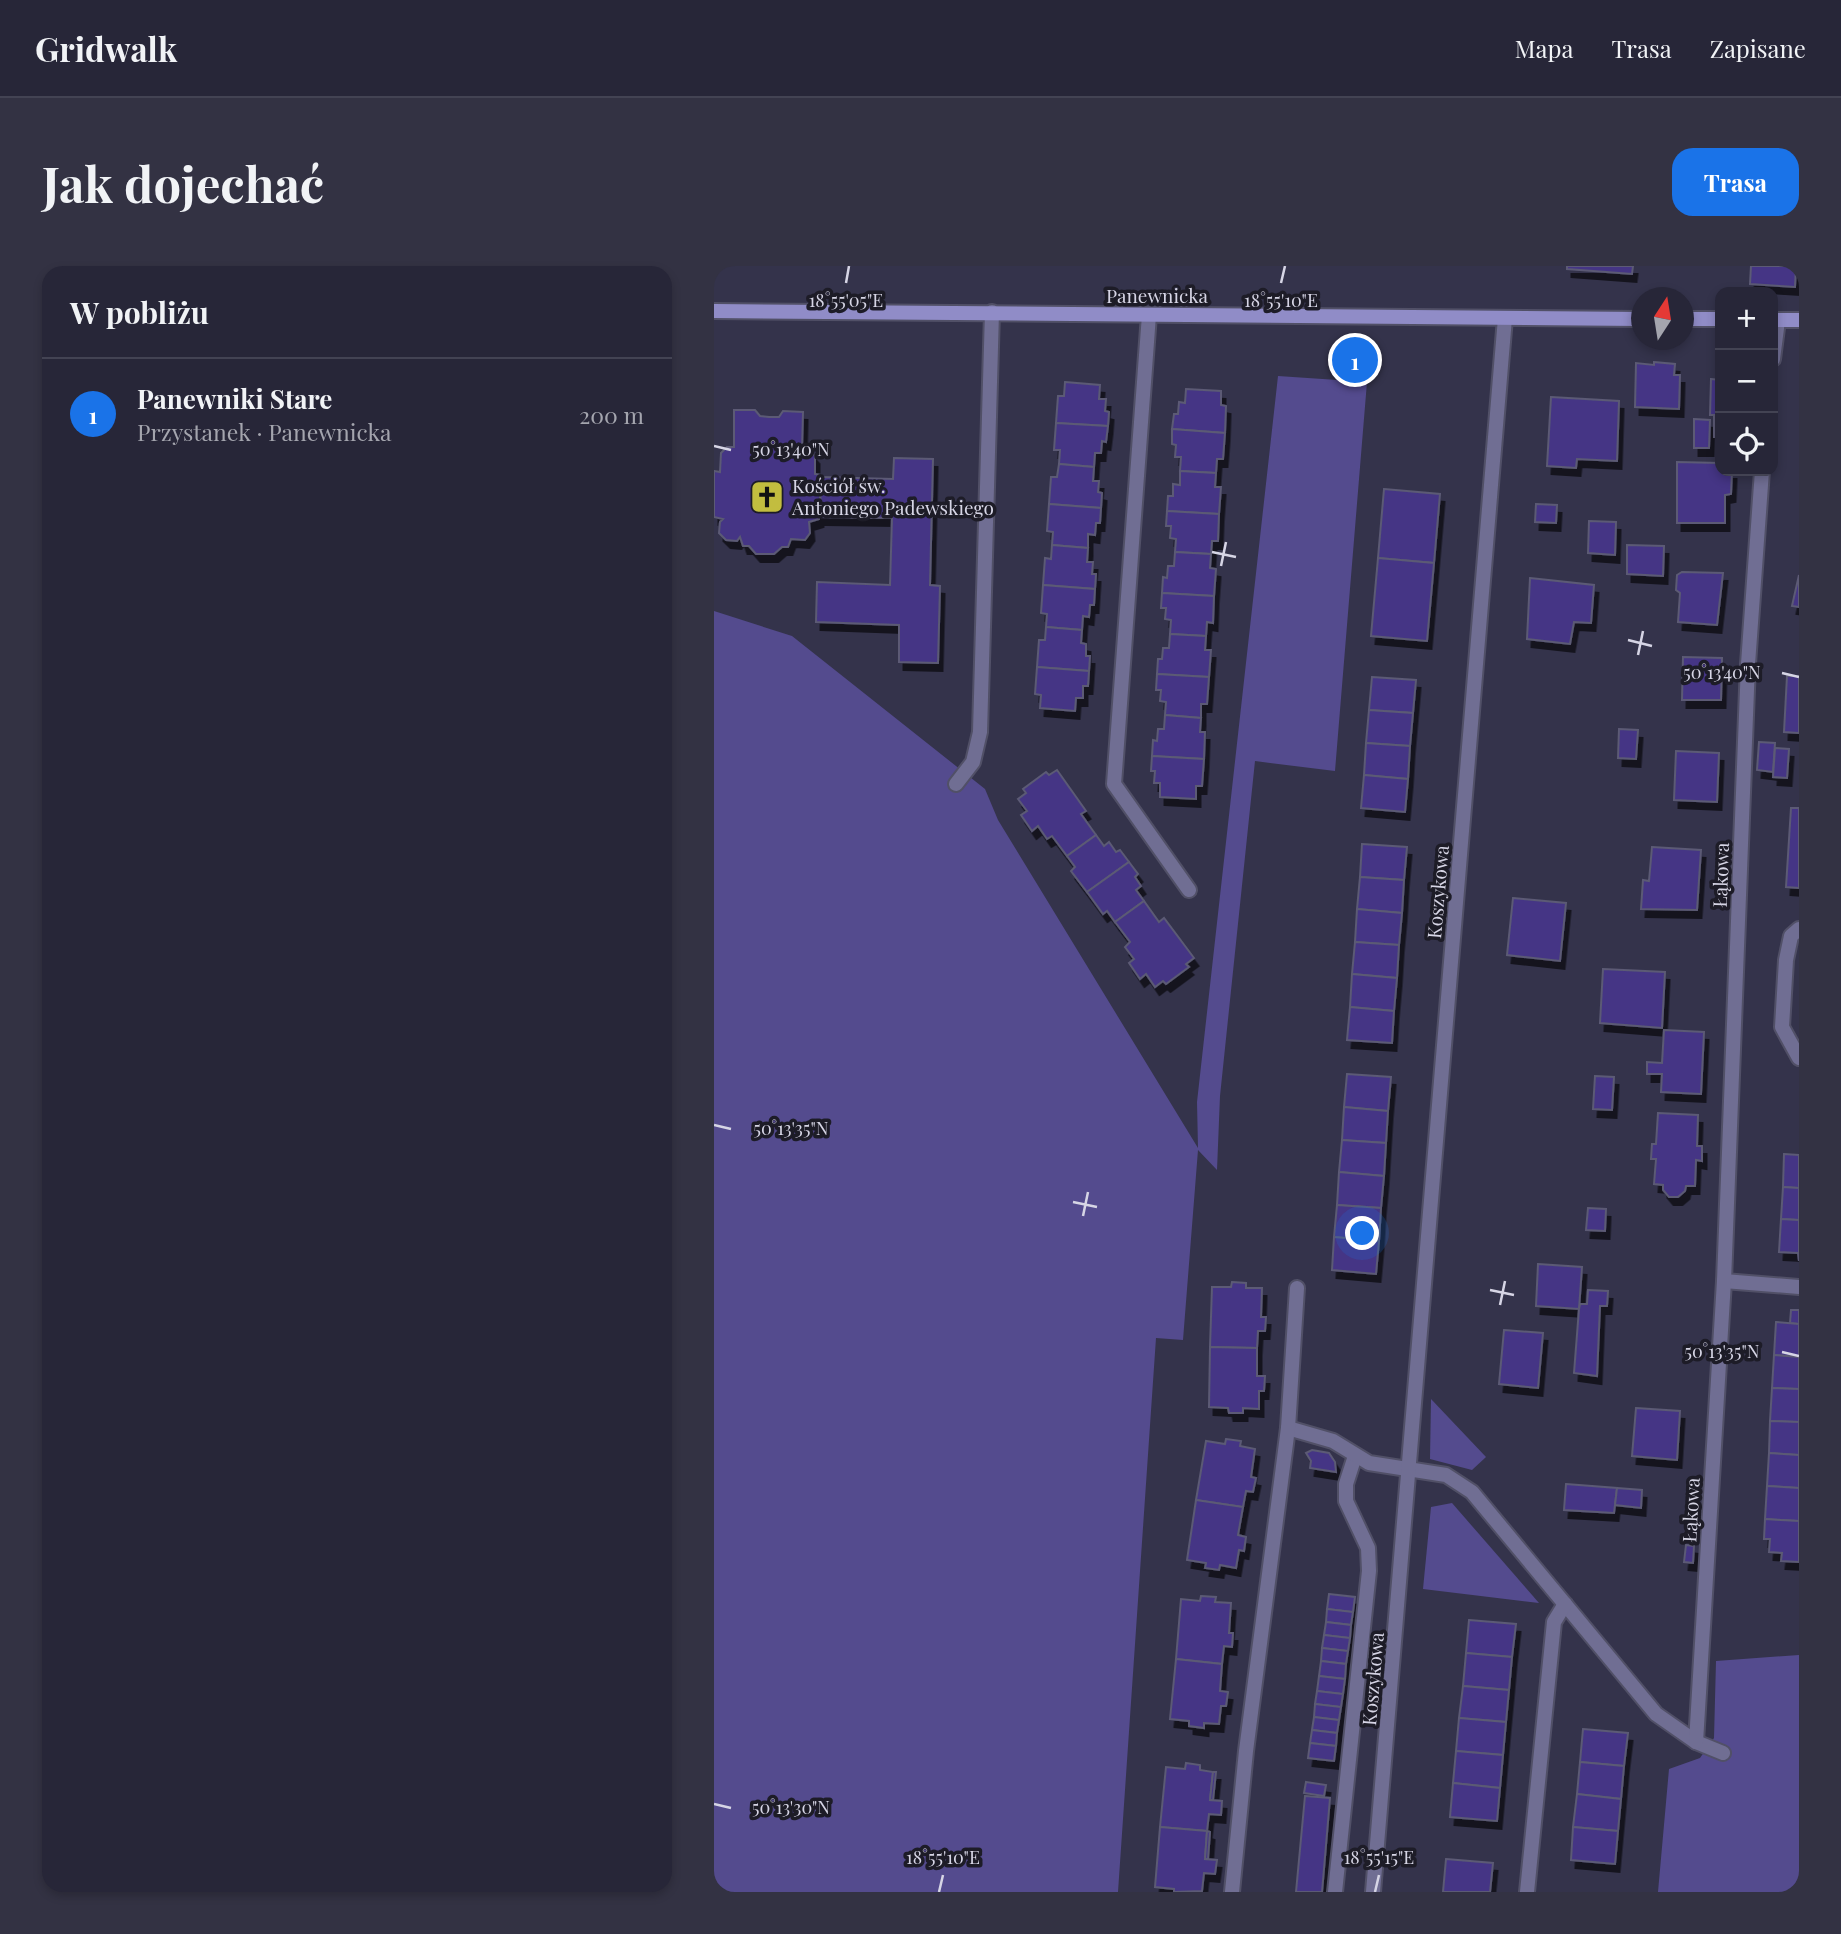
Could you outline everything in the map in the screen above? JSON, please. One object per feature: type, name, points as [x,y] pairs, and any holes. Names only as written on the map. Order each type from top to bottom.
[{"type":"street","name":"Panewnicka","points":[[714,311],[1631,319]]},
{"type":"street","points":[[956,785],[973,762],[980,732],[992,312]]},
{"type":"street","points":[[1149,316],[1114,784],[1189,890]]},
{"type":"street","name":"Koszykowa","points":[[1373,1892],[1505,318]]},
{"type":"street","points":[[1694,319],[1715,319]]},
{"type":"street","points":[[1778,320],[1799,320]]},
{"type":"street","name":"Łąkowa","points":[[1696,1742],[1724,1281],[1748,664],[1762,476]]},
{"type":"street","points":[[1799,929],[1791,936],[1786,960],[1782,1027],[1799,1058]]},
{"type":"street","points":[[1724,1281],[1799,1287]]},
{"type":"street","points":[[1233,1892],[1246,1751],[1288,1428],[1297,1288]]},
{"type":"street","points":[[1288,1428],[1333,1441],[1369,1463],[1446,1475],[1472,1492],[1656,1714],[1696,1742],[1723,1753]]},
{"type":"street","points":[[1335,1892],[1369,1571],[1368,1548],[1346,1502],[1346,1485],[1355,1456]]},
{"type":"street","points":[[1527,1892],[1554,1622],[1565,1604]]},
{"type":"shaded area","points":[[1278,376],[1367,382],[1335,771],[1255,761],[1220,1096],[1217,1170],[1198,1150],[1183,1340],[1156,1338],[1118,1892],[714,1892],[714,611],[792,636],[985,789],[998,820],[1198,1148],[1197,1102]]},
{"type":"shaded area","points":[[1431,1399],[1486,1457],[1472,1470],[1430,1459]]},
{"type":"shaded area","points":[[1452,1503],[1539,1603],[1423,1589],[1431,1507]]},
{"type":"shaded area","points":[[1799,1655],[1799,1892],[1658,1892],[1669,1769],[1700,1758],[1714,1738],[1716,1661]]},
{"type":"building","points":[[1567,266],[1633,266],[1632,274],[1567,269]]},
{"type":"building","points":[[1751,266],[1796,266],[1795,287],[1750,284]]},
{"type":"building","points":[[1654,362],[1675,364],[1674,375],[1680,375],[1679,409],[1635,407],[1636,363],[1654,365]]},
{"type":"building","points":[[1711,379],[1715,379],[1715,415],[1710,415]]},
{"type":"building","points":[[1065,382],[1100,385],[1099,399],[1106,399],[1105,411],[1109,412],[1108,426],[1056,423],[1058,396],[1064,396]]},
{"type":"building","points":[[1186,389],[1221,391],[1221,405],[1226,406],[1225,433],[1172,429],[1179,402],[1185,403]]},
{"type":"building","points":[[1551,397],[1619,401],[1617,461],[1577,459],[1576,468],[1547,466]]},
{"type":"building","name":"Kościół św. Antoniego Padewskiego","points":[[734,410],[755,410],[760,416],[769,417],[779,417],[783,411],[803,412],[802,449],[809,449],[815,456],[815,474],[821,475],[819,519],[809,522],[810,533],[805,540],[791,539],[788,547],[782,547],[774,554],[756,554],[749,546],[743,546],[740,537],[737,541],[726,540],[719,533],[723,519],[714,517],[714,471],[720,472],[721,453],[727,447],[734,447]]},
{"type":"building","points":[[1694,419],[1710,420],[1709,448],[1694,448]]},
{"type":"building","points":[[1056,423],[1108,426],[1101,453],[1095,453],[1094,467],[1059,464],[1060,450],[1054,450]]},
{"type":"building","points":[[1172,429],[1225,433],[1223,459],[1217,459],[1216,473],[1180,471],[1181,457],[1175,457],[1176,445],[1172,444]]},
{"type":"building","points":[[894,458],[933,459],[930,585],[940,586],[938,663],[899,662],[899,625],[816,622],[817,582],[890,585],[892,518],[820,517],[821,477],[893,479]]},
{"type":"building","points":[[1677,462],[1715,463],[1715,476],[1732,476],[1731,494],[1725,495],[1725,523],[1677,523]]},
{"type":"building","points":[[1059,464],[1094,467],[1093,481],[1099,481],[1098,492],[1102,493],[1101,508],[1049,504],[1051,477],[1057,477]]},
{"type":"building","points":[[1180,471],[1216,473],[1215,487],[1221,487],[1219,514],[1167,511],[1168,496],[1173,496],[1173,484],[1180,485]]},
{"type":"building","points":[[1384,489],[1440,494],[1434,563],[1378,558]]},
{"type":"building","points":[[1049,504],[1101,508],[1100,523],[1096,523],[1095,535],[1088,534],[1088,548],[1052,545],[1053,532],[1047,531]]},
{"type":"building","points":[[1536,504],[1557,505],[1556,523],[1535,522]]},
{"type":"building","points":[[1167,511],[1219,514],[1218,541],[1212,541],[1211,554],[1175,552],[1176,539],[1170,538],[1171,526],[1166,526]]},
{"type":"building","points":[[1589,521],[1616,522],[1615,555],[1588,553]]},
{"type":"building","points":[[1052,545],[1088,548],[1087,562],[1093,562],[1092,574],[1096,574],[1095,589],[1043,585],[1045,558],[1051,559]]},
{"type":"building","points":[[1627,545],[1664,546],[1663,576],[1627,574]]},
{"type":"building","points":[[1175,552],[1211,554],[1210,568],[1216,569],[1214,596],[1162,593],[1163,577],[1167,578],[1168,566],[1174,566]]},
{"type":"building","points":[[1378,558],[1434,563],[1427,641],[1371,636]]},
{"type":"building","points":[[1682,572],[1723,573],[1717,625],[1678,622],[1680,593],[1676,590],[1677,575]]},
{"type":"building","points":[[1799,575],[1799,607],[1792,606]]},
{"type":"building","points":[[1530,578],[1594,585],[1591,623],[1574,622],[1570,644],[1527,639]]},
{"type":"building","points":[[1043,585],[1095,589],[1094,605],[1090,605],[1089,617],[1083,616],[1082,630],[1046,627],[1047,614],[1041,613]]},
{"type":"building","points":[[1162,593],[1214,596],[1213,623],[1207,622],[1206,636],[1170,634],[1171,620],[1165,619],[1166,608],[1161,608]]},
{"type":"building","points":[[1046,627],[1082,630],[1081,643],[1086,644],[1086,656],[1090,656],[1089,671],[1037,667],[1039,640],[1045,640]]},
{"type":"building","points":[[1170,634],[1206,636],[1205,650],[1211,650],[1209,677],[1157,674],[1158,659],[1162,659],[1163,648],[1169,648]]},
{"type":"building","points":[[1683,657],[1722,658],[1721,700],[1682,700]]},
{"type":"building","points":[[1037,667],[1089,671],[1088,686],[1083,686],[1083,698],[1076,698],[1075,711],[1040,708],[1041,695],[1035,694]]},
{"type":"building","points":[[1157,674],[1209,677],[1207,704],[1201,704],[1201,718],[1165,715],[1166,702],[1160,701],[1161,690],[1156,690]]},
{"type":"building","points":[[1787,676],[1799,676],[1799,733],[1784,732]]},
{"type":"building","points":[[1372,677],[1416,680],[1413,713],[1369,710]]},
{"type":"building","points":[[1369,710],[1413,713],[1410,746],[1366,743]]},
{"type":"building","points":[[1165,715],[1201,718],[1200,732],[1205,732],[1204,759],[1152,756],[1153,740],[1157,741],[1158,729],[1164,729]]},
{"type":"building","points":[[1619,729],[1638,730],[1636,759],[1618,758]]},
{"type":"building","points":[[1759,742],[1775,743],[1773,772],[1757,770]]},
{"type":"building","points":[[1366,743],[1410,746],[1408,779],[1364,775]]},
{"type":"building","points":[[1775,748],[1789,749],[1787,778],[1773,777]]},
{"type":"building","points":[[1676,751],[1719,753],[1717,802],[1674,800]]},
{"type":"building","points":[[1152,756],[1204,759],[1202,786],[1196,786],[1196,799],[1160,797],[1160,783],[1154,783],[1155,771],[1151,771]]},
{"type":"building","points":[[1057,770],[1086,811],[1081,814],[1096,835],[1067,856],[1052,836],[1047,839],[1038,826],[1032,831],[1021,815],[1027,811],[1018,799],[1026,793],[1023,789],[1046,772],[1049,775]]},
{"type":"building","points":[[1364,775],[1408,779],[1405,812],[1361,808]]},
{"type":"building","points":[[1791,808],[1799,808],[1799,888],[1786,887]]},
{"type":"building","points":[[1096,835],[1104,846],[1109,842],[1116,852],[1120,850],[1129,862],[1087,892],[1071,871],[1075,867],[1067,856]]},
{"type":"building","points":[[1362,844],[1407,847],[1404,880],[1360,877]]},
{"type":"building","points":[[1652,847],[1701,850],[1697,910],[1641,909],[1643,880],[1649,881]]},
{"type":"building","points":[[1129,862],[1138,874],[1135,877],[1141,886],[1136,890],[1144,901],[1115,922],[1107,911],[1103,914],[1087,892]]},
{"type":"building","points":[[1360,877],[1404,880],[1402,913],[1357,909]]},
{"type":"building","points":[[1513,898],[1566,903],[1560,961],[1507,955]]},
{"type":"building","points":[[1144,901],[1159,922],[1164,918],[1194,958],[1186,964],[1189,967],[1166,984],[1163,981],[1155,987],[1146,974],[1140,979],[1129,963],[1134,959],[1125,947],[1130,942],[1115,922]]},
{"type":"building","points":[[1357,909],[1402,913],[1399,945],[1355,942]]},
{"type":"building","points":[[1355,942],[1399,945],[1397,978],[1352,974]]},
{"type":"building","points":[[1603,969],[1665,972],[1662,1028],[1600,1023]]},
{"type":"building","points":[[1352,974],[1397,978],[1394,1011],[1350,1007]]},
{"type":"building","points":[[1350,1007],[1394,1011],[1392,1043],[1347,1040]]},
{"type":"building","points":[[1664,1030],[1704,1032],[1701,1094],[1661,1092],[1662,1074],[1647,1074],[1647,1062],[1662,1063]]},
{"type":"building","points":[[1347,1074],[1391,1077],[1388,1111],[1344,1107]]},
{"type":"building","points":[[1595,1076],[1614,1077],[1612,1110],[1593,1109]]},
{"type":"building","points":[[1344,1107],[1388,1111],[1386,1143],[1342,1140]]},
{"type":"building","points":[[1658,1113],[1698,1115],[1697,1146],[1702,1146],[1702,1161],[1696,1160],[1695,1186],[1686,1186],[1685,1191],[1678,1197],[1669,1197],[1663,1190],[1663,1185],[1654,1184],[1656,1159],[1651,1159],[1652,1144],[1656,1144]]},
{"type":"building","points":[[1342,1140],[1386,1143],[1384,1176],[1339,1172]]},
{"type":"building","points":[[1784,1154],[1799,1155],[1799,1188],[1783,1187]]},
{"type":"building","points":[[1339,1172],[1384,1176],[1381,1208],[1337,1205]]},
{"type":"building","points":[[1783,1187],[1799,1188],[1799,1220],[1781,1219]]},
{"type":"building","points":[[1337,1205],[1381,1208],[1379,1241],[1334,1237]]},
{"type":"building","points":[[1588,1208],[1606,1209],[1605,1231],[1586,1230]]},
{"type":"building","points":[[1781,1219],[1799,1220],[1799,1261],[1798,1253],[1779,1252]]},
{"type":"building","points":[[1334,1237],[1379,1241],[1376,1274],[1332,1270]]},
{"type":"building","points":[[1538,1264],[1582,1267],[1579,1309],[1536,1306]]},
{"type":"building","points":[[1232,1282],[1246,1283],[1246,1288],[1262,1288],[1261,1317],[1266,1317],[1265,1331],[1258,1331],[1257,1348],[1210,1347],[1212,1287],[1231,1287]]},
{"type":"building","points":[[1588,1290],[1608,1291],[1607,1306],[1600,1306],[1597,1376],[1574,1373],[1579,1309],[1580,1304],[1587,1304]]},
{"type":"building","points":[[1791,1310],[1799,1310],[1799,1324],[1790,1323]]},
{"type":"building","points":[[1776,1322],[1799,1324],[1799,1357],[1774,1355]]},
{"type":"building","points":[[1504,1330],[1543,1333],[1538,1388],[1499,1384]]},
{"type":"building","points":[[1210,1347],[1257,1348],[1257,1376],[1265,1376],[1264,1391],[1259,1391],[1259,1409],[1243,1408],[1243,1413],[1229,1413],[1228,1408],[1209,1407]]},
{"type":"building","points":[[1774,1355],[1799,1357],[1799,1389],[1772,1388]]},
{"type":"building","points":[[1772,1388],[1799,1389],[1799,1422],[1770,1421]]},
{"type":"building","points":[[1636,1408],[1680,1411],[1677,1460],[1632,1456]]},
{"type":"building","points":[[1770,1421],[1799,1422],[1799,1455],[1769,1453]]},
{"type":"building","points":[[1226,1439],[1241,1441],[1240,1446],[1255,1449],[1251,1477],[1256,1478],[1253,1492],[1246,1491],[1243,1507],[1196,1500],[1206,1441],[1225,1444]]},
{"type":"building","points":[[1312,1450],[1329,1453],[1335,1462],[1336,1472],[1310,1468],[1311,1461],[1306,1453]]},
{"type":"building","points":[[1769,1453],[1799,1455],[1799,1488],[1767,1486]]},
{"type":"building","points":[[1566,1484],[1617,1488],[1614,1513],[1564,1510]]},
{"type":"building","points":[[1767,1486],[1799,1488],[1799,1521],[1765,1519]]},
{"type":"building","points":[[1617,1488],[1642,1490],[1641,1508],[1615,1505]]},
{"type":"building","points":[[1196,1500],[1243,1507],[1238,1535],[1246,1537],[1244,1551],[1239,1550],[1236,1568],[1220,1565],[1219,1570],[1205,1568],[1206,1563],[1187,1560]]},
{"type":"building","points":[[1765,1519],[1799,1521],[1799,1562],[1781,1561],[1782,1553],[1769,1552],[1770,1539],[1764,1539]]},
{"type":"building","points":[[1686,1545],[1694,1546],[1693,1563],[1684,1562]]},
{"type":"building","points":[[1329,1594],[1355,1597],[1353,1612],[1327,1609]]},
{"type":"building","points":[[1201,1596],[1216,1597],[1215,1602],[1231,1603],[1229,1633],[1233,1633],[1232,1647],[1224,1646],[1222,1664],[1176,1659],[1181,1599],[1200,1601]]},
{"type":"building","points":[[1327,1609],[1353,1612],[1351,1625],[1326,1622]]},
{"type":"building","points":[[1469,1620],[1516,1624],[1512,1657],[1466,1653]]},
{"type":"building","points":[[1326,1622],[1351,1625],[1350,1638],[1324,1635]]},
{"type":"building","points":[[1324,1635],[1350,1638],[1348,1651],[1322,1648]]},
{"type":"building","points":[[1322,1648],[1348,1651],[1346,1664],[1321,1661]]},
{"type":"building","points":[[1466,1653],[1512,1657],[1509,1690],[1463,1686]]},
{"type":"building","points":[[1176,1659],[1222,1664],[1220,1691],[1228,1692],[1226,1706],[1221,1706],[1219,1724],[1204,1723],[1204,1728],[1189,1726],[1189,1721],[1170,1719]]},
{"type":"building","points":[[1321,1661],[1346,1664],[1345,1679],[1319,1676]]},
{"type":"building","points":[[1319,1676],[1345,1679],[1343,1694],[1317,1691]]},
{"type":"building","points":[[1463,1686],[1509,1690],[1506,1722],[1459,1718]]},
{"type":"building","points":[[1317,1691],[1343,1694],[1341,1707],[1315,1704]]},
{"type":"building","points":[[1315,1704],[1341,1707],[1339,1720],[1314,1717]]},
{"type":"building","points":[[1314,1717],[1339,1720],[1337,1733],[1312,1730]]},
{"type":"building","points":[[1459,1718],[1506,1722],[1503,1755],[1456,1751]]},
{"type":"building","points":[[1583,1729],[1628,1733],[1624,1766],[1580,1762]]},
{"type":"building","points":[[1312,1730],[1337,1733],[1336,1746],[1310,1743]]},
{"type":"building","points":[[1310,1743],[1336,1746],[1334,1761],[1308,1758]]},
{"type":"building","points":[[1456,1751],[1503,1755],[1500,1788],[1453,1783]]},
{"type":"building","points":[[1580,1762],[1624,1766],[1621,1799],[1577,1794]]},
{"type":"building","points":[[1186,1763],[1200,1765],[1200,1770],[1213,1772],[1210,1800],[1222,1801],[1221,1815],[1209,1814],[1207,1831],[1160,1827],[1166,1767],[1185,1769]]},
{"type":"building","points":[[1213,1772],[1216,1772],[1213,1800],[1210,1800]]},
{"type":"building","points":[[1306,1782],[1326,1785],[1324,1796],[1304,1793]]},
{"type":"building","points":[[1453,1783],[1500,1788],[1497,1821],[1450,1817]]},
{"type":"building","points":[[1577,1794],[1621,1799],[1618,1831],[1573,1827]]},
{"type":"building","points":[[1305,1796],[1330,1798],[1322,1892],[1296,1892]]},
{"type":"building","points":[[1160,1827],[1207,1831],[1205,1859],[1217,1860],[1215,1874],[1204,1873],[1202,1891],[1174,1892],[1174,1889],[1155,1887]]},
{"type":"building","points":[[1573,1827],[1618,1831],[1615,1864],[1571,1860]]},
{"type":"building","points":[[1207,1831],[1210,1832],[1208,1859],[1205,1859]]},
{"type":"building","points":[[1446,1859],[1493,1863],[1490,1892],[1443,1892]]},
{"type":"place","name":"Panewniki Stare","points":[[1355,360]]},
{"type":"place","name":"Kościół św. Antoniego Padewskiego","points":[[767,497]]}]
